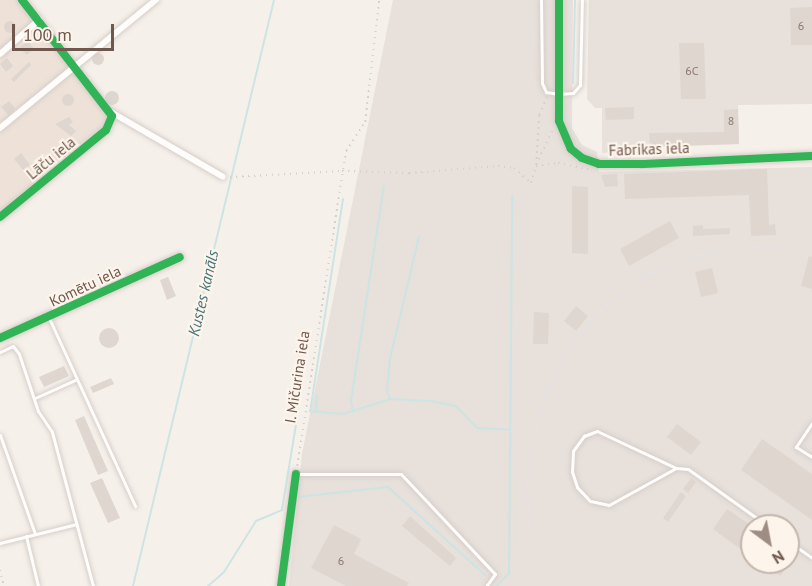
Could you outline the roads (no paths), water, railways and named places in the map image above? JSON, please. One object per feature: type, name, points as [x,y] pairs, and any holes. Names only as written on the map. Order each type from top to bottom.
[{"type":"street","points":[[22,0],[111,114],[223,177]]},
{"type":"street","points":[[0,128],[74,64],[156,0]]},
{"type":"street","name":"Fabrikas iela","points":[[559,0],[559,94],[564,137],[582,158],[599,164],[812,156]]},
{"type":"street","points":[[0,54],[39,20]]},
{"type":"street","name":"Lāču iela","points":[[0,217],[106,130],[111,114]]},
{"type":"street","name":"Komētu iela","points":[[0,338],[49,318],[180,257]]},
{"type":"street","points":[[281,586],[296,474]]},
{"type":"lane","points":[[541,0],[543,87],[548,93],[559,94],[573,93],[580,85],[582,0]]},
{"type":"lane","points":[[49,318],[135,506]]},
{"type":"lane","points":[[0,352],[13,346],[52,432],[93,586]]},
{"type":"lane","points":[[35,398],[77,379]]},
{"type":"lane","points":[[812,423],[796,447],[812,457]]},
{"type":"lane","points":[[676,468],[609,505],[590,501],[578,487],[572,472],[573,451],[584,436],[597,431],[676,468],[688,469],[751,514]]},
{"type":"lane","points":[[0,435],[35,534]]},
{"type":"lane","points":[[296,474],[401,474],[495,574],[487,585]]},
{"type":"lane","points":[[0,543],[77,524]]},
{"type":"lane","points":[[26,536],[38,586]]},
{"type":"waterway","name":"Kustes kanāls","points":[[133,586],[274,0]]},
{"type":"waterway","points":[[573,83],[575,0]]},
{"type":"waterway","points":[[353,412],[351,401],[384,186]]},
{"type":"waterway","points":[[497,586],[509,573],[512,196]]},
{"type":"waterway","points":[[343,199],[310,411],[343,414],[390,399],[430,401],[456,406],[477,428],[510,430]]},
{"type":"waterway","points":[[390,399],[387,391],[390,359],[419,236]]},
{"type":"waterway","points":[[316,412],[317,395]]},
{"type":"waterway","points":[[208,586],[224,572],[256,521],[282,510],[297,418]]},
{"type":"waterway","points":[[298,497],[388,487],[486,576]]},
{"type":"railway","points":[[525,504],[532,446],[547,392],[570,347],[605,307],[648,275],[695,256],[751,247],[812,251]]},
{"type":"railway","points":[[530,495],[530,526]]}]
